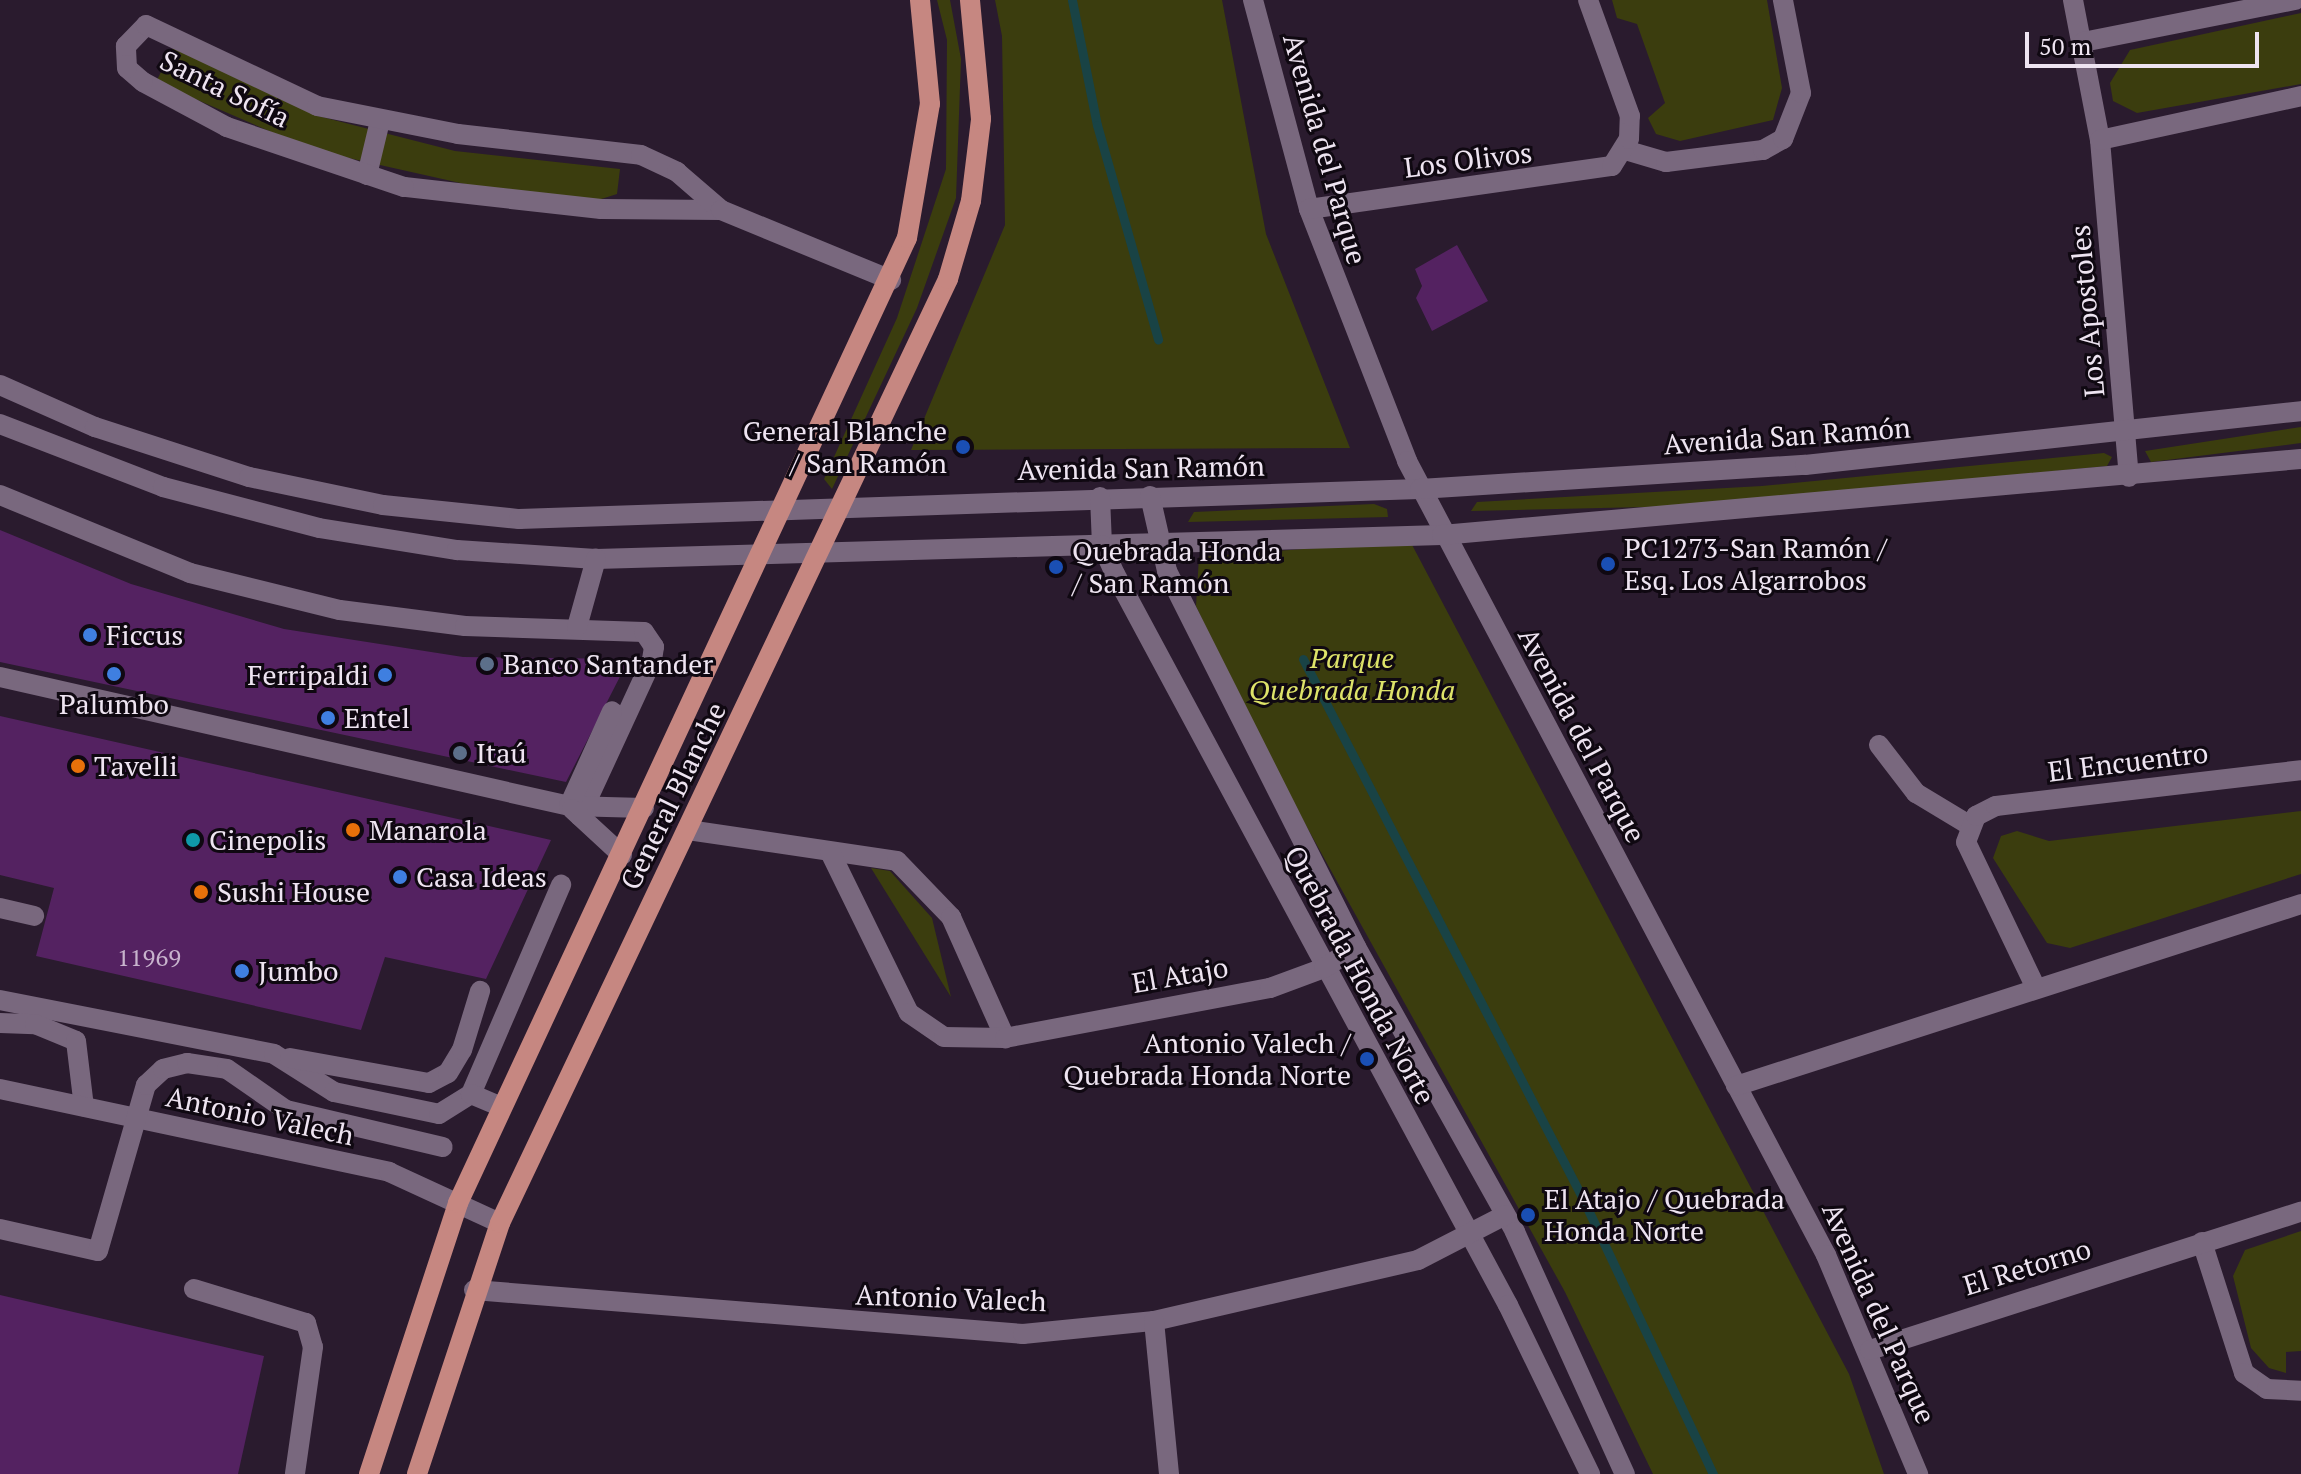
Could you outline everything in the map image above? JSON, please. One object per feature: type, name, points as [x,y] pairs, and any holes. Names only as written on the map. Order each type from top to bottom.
[{"type":"main road","name":"General Blanche","points":[[369,1474],[458,1203],[891,280],[927,149],[929,69],[920,0]]},
{"type":"main road","name":"General Blanche","points":[[417,1474],[474,1290],[500,1223],[844,504],[948,279],[971,201],[981,92],[970,0]]},
{"type":"street","name":"Avenida del Parque","points":[[1253,0],[1309,209],[1420,489],[1736,1086],[1870,1350],[1918,1474]]},
{"type":"street","points":[[1588,0],[1628,105],[1625,150],[1666,162],[1763,150],[1783,139],[1801,93],[1783,0]]},
{"type":"street","name":"Los Apostoles","points":[[2073,0],[2100,140],[2129,477]]},
{"type":"street","points":[[2083,42],[2295,0]]},
{"type":"street","name":"Santa Sofía","points":[[721,210],[504,202],[367,175],[227,127],[143,82],[127,68],[126,46],[146,25],[317,106],[380,121],[641,155],[677,172],[721,210],[891,280]]},
{"type":"street","points":[[2100,140],[2301,96]]},
{"type":"street","points":[[367,175],[380,121]]},
{"type":"street","name":"Los Olivos","points":[[1309,209],[1595,173],[1625,150]]},
{"type":"street","name":"Avenida San Ramón","points":[[0,385],[171,454],[383,505],[519,519],[787,505],[1420,489],[1805,465],[2125,433],[2301,411]]},
{"type":"street","points":[[0,424],[163,487],[319,528],[457,550],[596,559],[1442,535],[2129,477],[2301,459]]},
{"type":"street","points":[[0,495],[190,573],[340,610],[465,626],[635,629],[654,647],[578,809]]},
{"type":"street","name":"Quebrada Honda Norte","points":[[1150,496],[1156,541],[1356,947],[1505,1215],[1625,1474]]},
{"type":"street","name":"Quebrada Honda Norte","points":[[1100,497],[1102,545],[1468,1234],[1590,1474]]},
{"type":"street","points":[[577,627],[596,559]]},
{"type":"street","points":[[0,677],[578,809],[644,808]]},
{"type":"street","points":[[578,809],[612,711]]},
{"type":"street","points":[[1879,745],[1916,793],[1969,825],[1966,842],[2034,984]]},
{"type":"street","name":"El Encuentro","points":[[1969,825],[1996,806],[2301,770]]},
{"type":"street","points":[[578,809],[622,855]]},
{"type":"street","points":[[688,830],[897,861],[923,883],[951,917],[1005,1038]]},
{"type":"street","name":"El Atajo","points":[[830,852],[909,1013],[944,1037],[1005,1038],[1270,988],[1324,968],[1356,947]]},
{"type":"street","points":[[274,1054],[334,1092],[439,1114],[471,1094],[561,885]]},
{"type":"street","points":[[1736,1086],[2034,984],[2301,904]]},
{"type":"street","points":[[0,908],[34,916]]},
{"type":"street","points":[[84,1107],[76,1041],[4,1023],[6,1000],[416,1085],[448,1073],[471,1025],[480,991]]},
{"type":"street","points":[[471,1025],[498,1033]]},
{"type":"street","points":[[205,1064],[210,1042]]},
{"type":"street","points":[[0,1229],[98,1251],[131,1117],[163,1069],[205,1064],[255,1084],[286,1110],[443,1147]]},
{"type":"street","name":"Antonio Valech","points":[[0,1089],[389,1172],[500,1223]]},
{"type":"street","points":[[471,1094],[501,1107]]},
{"type":"street","name":"El Retorno","points":[[1870,1350],[2301,1212]]},
{"type":"street","name":"Antonio Valech","points":[[474,1290],[1023,1334],[1154,1321],[1418,1260],[1505,1215]]},
{"type":"street","points":[[2202,1242],[2244,1373],[2267,1389],[2301,1391]]},
{"type":"street","points":[[194,1289],[306,1323],[313,1347],[295,1474]]},
{"type":"street","points":[[1154,1321],[1169,1474]]},
{"type":"green space","points":[[937,0],[950,0],[961,59],[956,198],[917,308],[832,489],[824,479],[897,318],[946,169],[947,40]]},
{"type":"green space","points":[[995,0],[1222,0],[1266,234],[1350,448],[911,450],[1005,225],[1002,36]]},
{"type":"green space","points":[[1612,0],[1767,0],[1782,88],[1773,120],[1680,141],[1656,134],[1648,118],[1665,103],[1637,24],[1617,18]]},
{"type":"green space","points":[[2301,13],[2301,84],[2137,113],[2113,101],[2110,83],[2130,50]]},
{"type":"green space","points":[[173,48],[318,116],[455,151],[620,169],[617,194],[595,201],[505,193],[313,150],[156,82]]},
{"type":"green space","points":[[2301,427],[2301,443],[2151,462],[2145,451]]},
{"type":"green space","points":[[2104,453],[2112,457],[2107,466],[1688,506],[1471,511],[1477,502],[1762,486]]},
{"type":"green space","points":[[1374,504],[1387,509],[1388,517],[1188,522],[1194,512]]},
{"type":"green space","name":"Parque Quebrada Honda","points":[[1410,541],[1849,1374],[1884,1474],[1653,1474],[1565,1292],[1248,721],[1196,606],[1199,557]]},
{"type":"green space","points":[[2301,811],[2301,874],[2070,948],[2047,943],[1993,858],[2001,836],[2017,831],[2049,841]]},
{"type":"green space","points":[[871,868],[890,871],[932,918],[951,997]]},
{"type":"green space","points":[[2301,1231],[2301,1351],[2286,1352],[2286,1373],[2269,1368],[2251,1348],[2233,1276],[2245,1250]]},
{"type":"building","points":[[1457,245],[1488,301],[1432,331],[1416,298],[1422,286],[1415,269]]},
{"type":"building","points":[[0,530],[131,584],[284,629],[463,657],[629,659],[566,782],[0,662]]},
{"type":"building","points":[[0,716],[551,840],[486,979],[385,957],[361,1030],[36,956],[54,888],[0,875]]},
{"type":"building","points":[[0,1295],[264,1356],[238,1474],[0,1474]]},
{"type":"waterway","points":[[1072,0],[1097,125],[1158,339]]},
{"type":"waterway","points":[[1303,659],[1583,1199],[1713,1474]]},
{"type":"place","name":"General Blanche / San Ramón","points":[[963,447]]},
{"type":"place","name":"PC1273-San Ramón / Esq. Los Algarrobos","points":[[1608,564]]},
{"type":"place","name":"Quebrada Honda / San Ramón","points":[[1056,567]]},
{"type":"place","name":"Ficcus","points":[[90,635]]},
{"type":"place","name":"Banco Santander","points":[[487,664]]},
{"type":"place","name":"Palumbo","points":[[114,674]]},
{"type":"place","name":"Ferripaldi","points":[[385,675]]},
{"type":"place","name":"Entel","points":[[328,718]]},
{"type":"place","name":"Itaú","points":[[460,753]]},
{"type":"place","name":"Tavelli","points":[[78,766]]},
{"type":"place","name":"Manarola","points":[[353,830]]},
{"type":"place","name":"Cinepolis","points":[[193,840]]},
{"type":"place","name":"Casa Ideas","points":[[400,877]]},
{"type":"place","name":"Sushi House","points":[[201,892]]},
{"type":"place","name":"Jumbo","points":[[242,971]]},
{"type":"place","name":"Antonio Valech / Quebrada Honda Norte","points":[[1367,1059]]},
{"type":"place","name":"El Atajo / Quebrada Honda Norte","points":[[1528,1215]]}]
